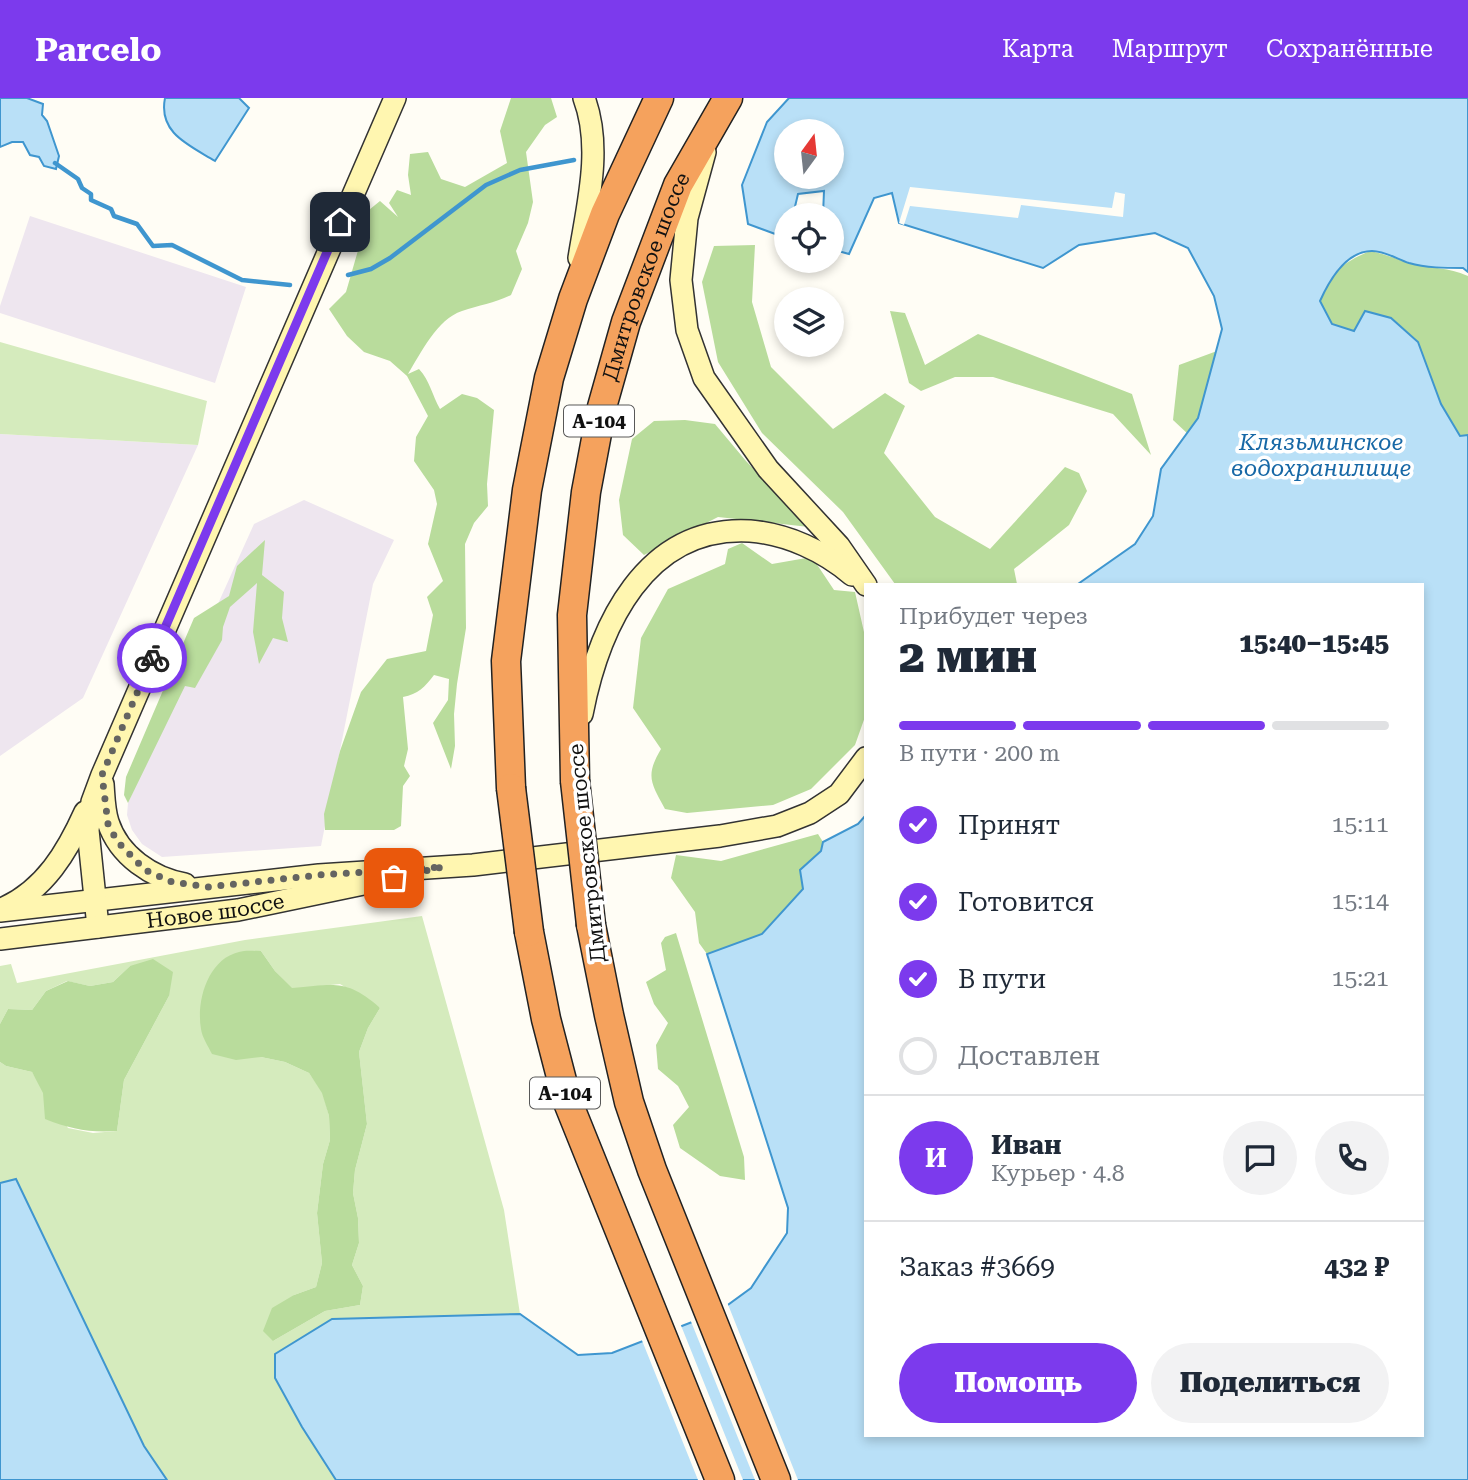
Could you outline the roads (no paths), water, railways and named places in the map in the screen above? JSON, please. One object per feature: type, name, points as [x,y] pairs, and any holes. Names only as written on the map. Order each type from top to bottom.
[{"type":"highway","name":"А-104","points":[[659,98],[605,214],[573,299],[549,378],[527,490],[506,661],[511,788],[529,932],[546,1019],[567,1100],[720,1480]]},
{"type":"highway","name":"Дмитровское шоссе","points":[[726,102],[678,185],[625,322],[602,407],[586,492],[572,615],[575,775],[591,925],[629,1102],[674,1227],[776,1480]]},
{"type":"main road","points":[[0,911],[23,897],[57,865],[74,836],[395,98]]},
{"type":"main road","points":[[374,146],[407,98]]},
{"type":"main road","points":[[573,299],[593,160],[593,136],[584,98]]},
{"type":"main road","points":[[726,102],[705,152],[687,218],[681,279],[687,330],[704,378],[768,469],[839,546],[865,583]]},
{"type":"main road","points":[[575,775],[587,688],[599,647],[641,576],[672,550],[689,539],[727,530],[770,533],[811,548],[864,583]]},
{"type":"main road","points":[[443,867],[720,836],[777,826],[810,813],[839,794],[864,761]]},
{"type":"main road","points":[[102,775],[108,824],[117,841],[134,860],[158,877],[172,882],[208,887]]},
{"type":"main road","points":[[98,927],[88,830],[92,802],[102,775]]},
{"type":"main road","name":"Новое шоссе","points":[[0,911],[319,875],[443,867]]},
{"type":"main road","name":"Новое шоссе","points":[[1,939],[238,910],[443,867]]},
{"type":"water","points":[[0,98],[27,98],[43,104],[42,115],[47,121],[59,156],[56,169],[44,166],[39,157],[30,155],[23,142],[12,142],[0,147]]},
{"type":"water","points":[[165,98],[239,98],[249,108],[215,161],[186,143],[171,129],[164,110]]},
{"type":"water","name":"Клязьминское водохранилище","points":[[789,98],[1468,98],[1468,272],[1463,268],[1416,265],[1377,251],[1363,252],[1340,268],[1320,301],[1332,324],[1354,331],[1365,311],[1391,318],[1418,342],[1441,404],[1460,436],[1468,435],[1468,1480],[336,1480],[302,1427],[275,1378],[275,1354],[332,1319],[520,1314],[578,1355],[612,1353],[718,1312],[751,1288],[787,1233],[788,1208],[707,954],[762,934],[803,889],[800,870],[821,851],[823,842],[858,824],[864,817],[864,1437],[1424,1437],[1424,583],[1079,583],[1135,544],[1153,516],[1161,469],[1198,418],[1222,329],[1214,296],[1188,248],[1155,233],[1079,245],[1043,268],[899,223],[892,193],[874,198],[849,254],[844,253],[844,203],[824,203],[824,191],[798,194],[796,203],[774,203],[774,234],[748,224],[742,185],[767,122]]},
{"type":"water","points":[[16,1179],[144,1446],[167,1480],[0,1480],[0,1183]]},
{"type":"waterway","points":[[348,275],[371,269],[390,258],[486,185],[520,170],[574,160]]},
{"type":"waterway","points":[[55,163],[78,179],[82,188],[91,194],[91,200],[111,209],[114,216],[137,224],[153,246],[172,245],[242,280],[290,285]]}]
